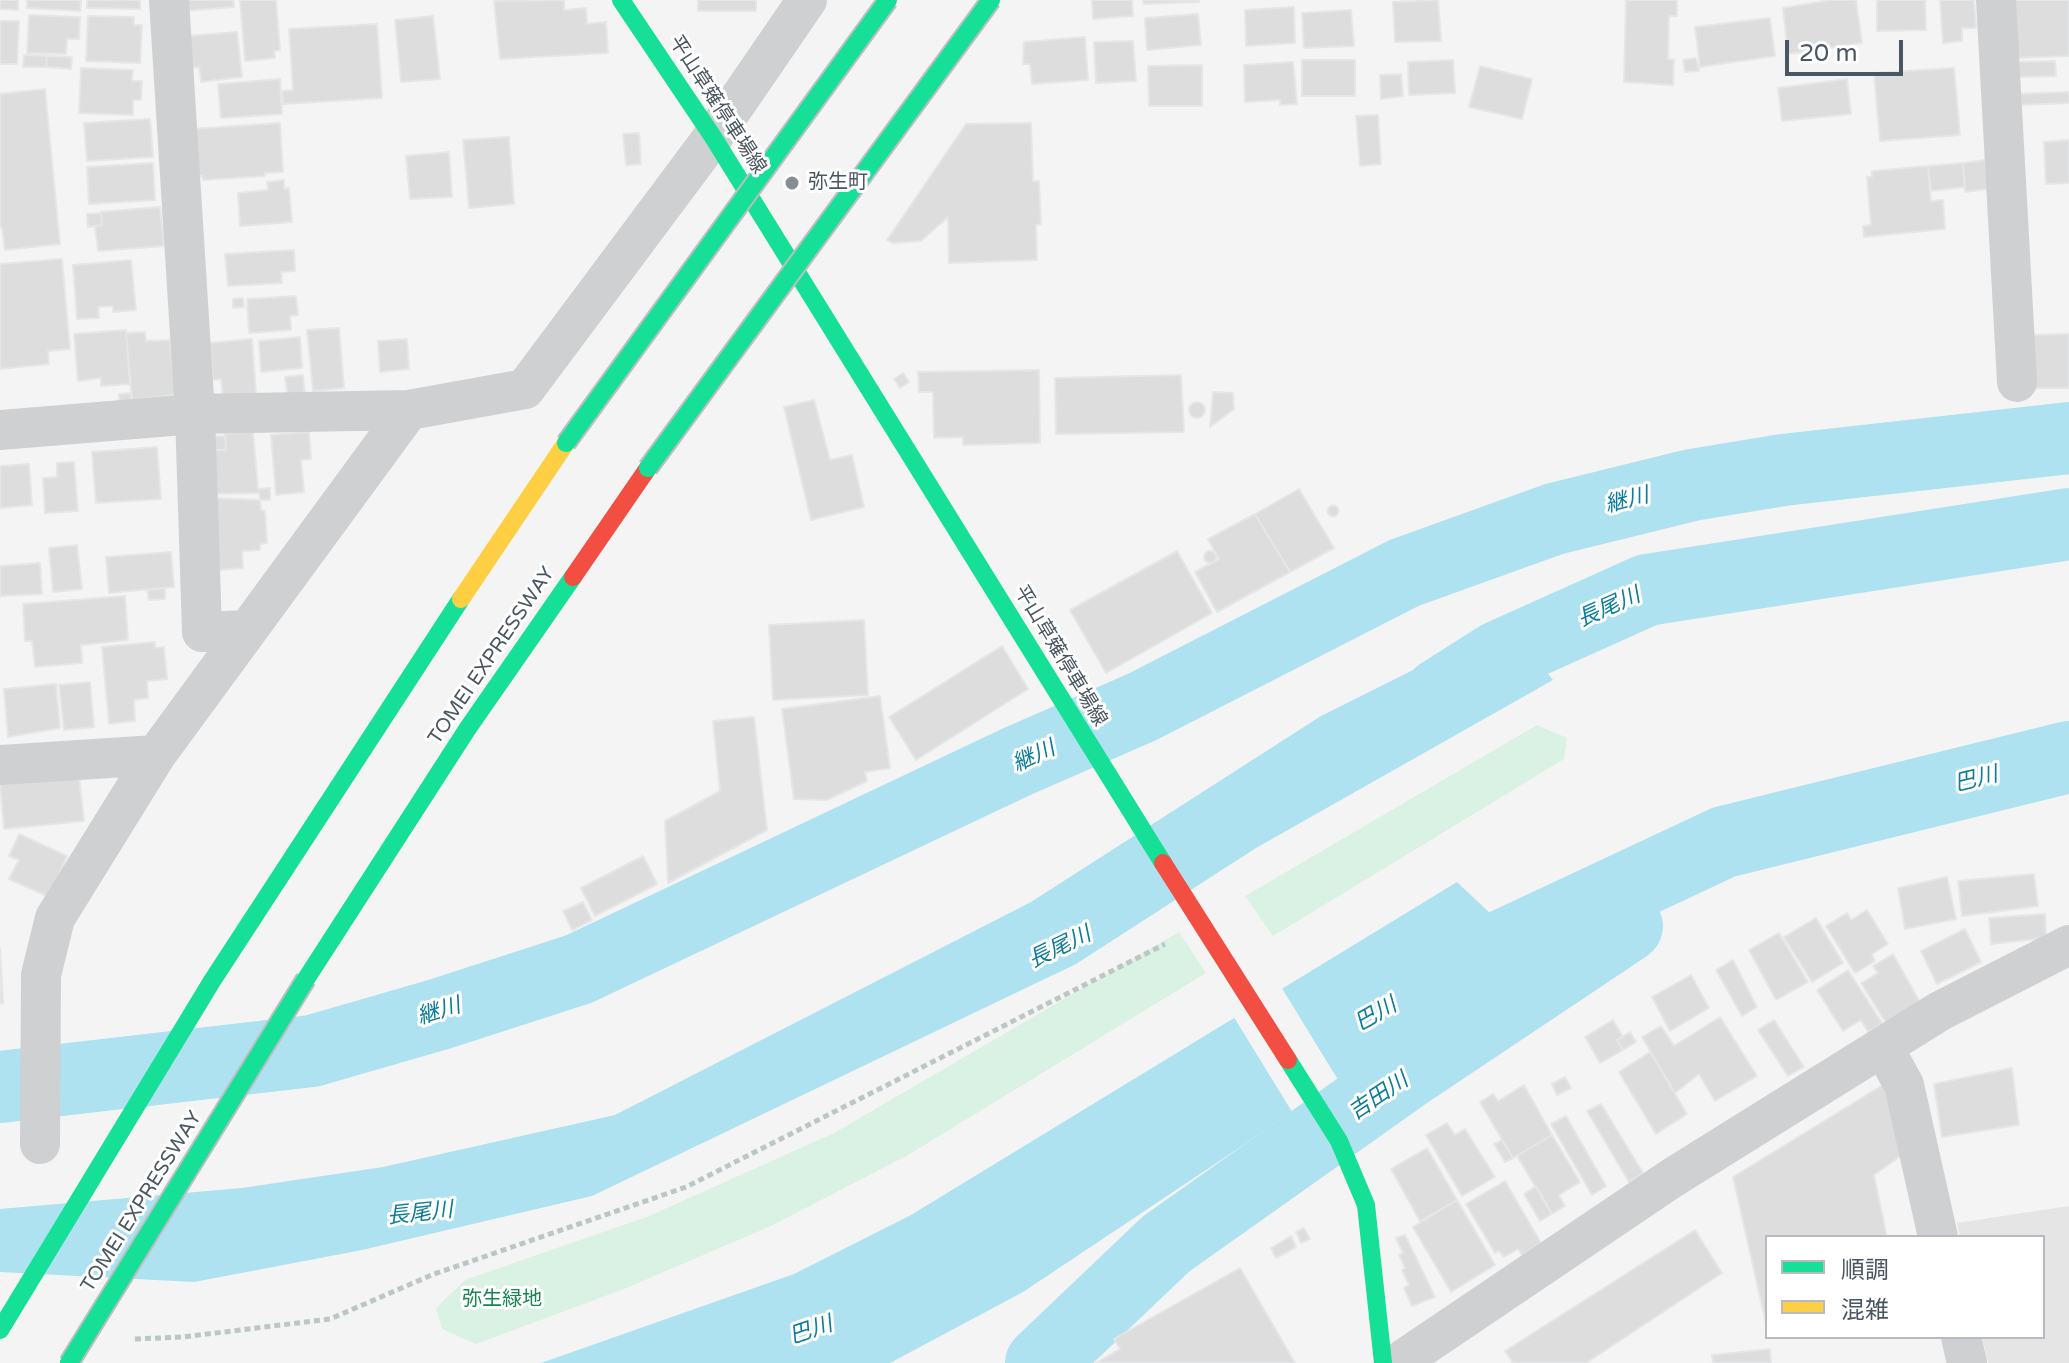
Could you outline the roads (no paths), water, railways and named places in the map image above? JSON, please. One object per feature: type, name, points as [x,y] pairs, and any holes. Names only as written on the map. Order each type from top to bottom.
[{"type":"main road","name":"平山草薙停車場線","points":[[621,0],[713,137],[1091,749],[1339,1141],[1366,1205],[1383,1363]]},
{"type":"main road","points":[[0,1330],[212,981],[393,700],[566,443],[888,0]]},
{"type":"main road","name":"TOMEI EXPRESSWAY","points":[[69,1363],[306,979],[468,728],[648,468],[991,0]]},
{"type":"street","points":[[169,0],[195,414],[202,632],[247,630]]},
{"type":"street","points":[[0,430],[195,414],[409,410],[525,389],[713,137],[807,0]]},
{"type":"street","points":[[1996,0],[2017,382]]},
{"type":"street","points":[[40,1144],[41,975],[55,918],[156,755],[409,410]]},
{"type":"street","points":[[0,765],[156,755]]},
{"type":"street","points":[[1398,1363],[1672,1178],[1940,1011],[2069,945]]},
{"type":"street","points":[[1883,1047],[1904,1085],[1938,1235]]},
{"type":"street","points":[[1961,1339],[1967,1363]]},
{"type":"water","points":[[1507,623],[1553,680],[1256,848],[1076,964],[592,1196],[362,1250],[194,1282],[0,1272],[0,1209],[242,1188],[383,1167],[615,1115],[1031,902],[1321,716]]},
{"type":"water","points":[[1457,882],[1526,947],[1245,1144],[1023,1292],[890,1363],[541,1363],[794,1274],[911,1215]]},
{"type":"waterway","name":"継川","points":[[0,1087],[312,1051],[579,969],[1016,762],[1142,707],[1404,573],[1554,519],[1692,485],[1783,470],[2069,438]]},
{"type":"waterway","name":"長尾川","points":[[1440,694],[1500,656],[1647,590],[2069,524]]},
{"type":"waterway","name":"巴川","points":[[1431,983],[1472,960],[1724,842],[2069,757]]},
{"type":"waterway","name":"吉田川","points":[[1041,1363],[1166,1244],[1413,1069],[1627,926]]},
{"type":"place","name":"弥生町","points":[[792,183]]},
{"type":"park label","name":"弥生緑地","points":[[502,1300]]}]
